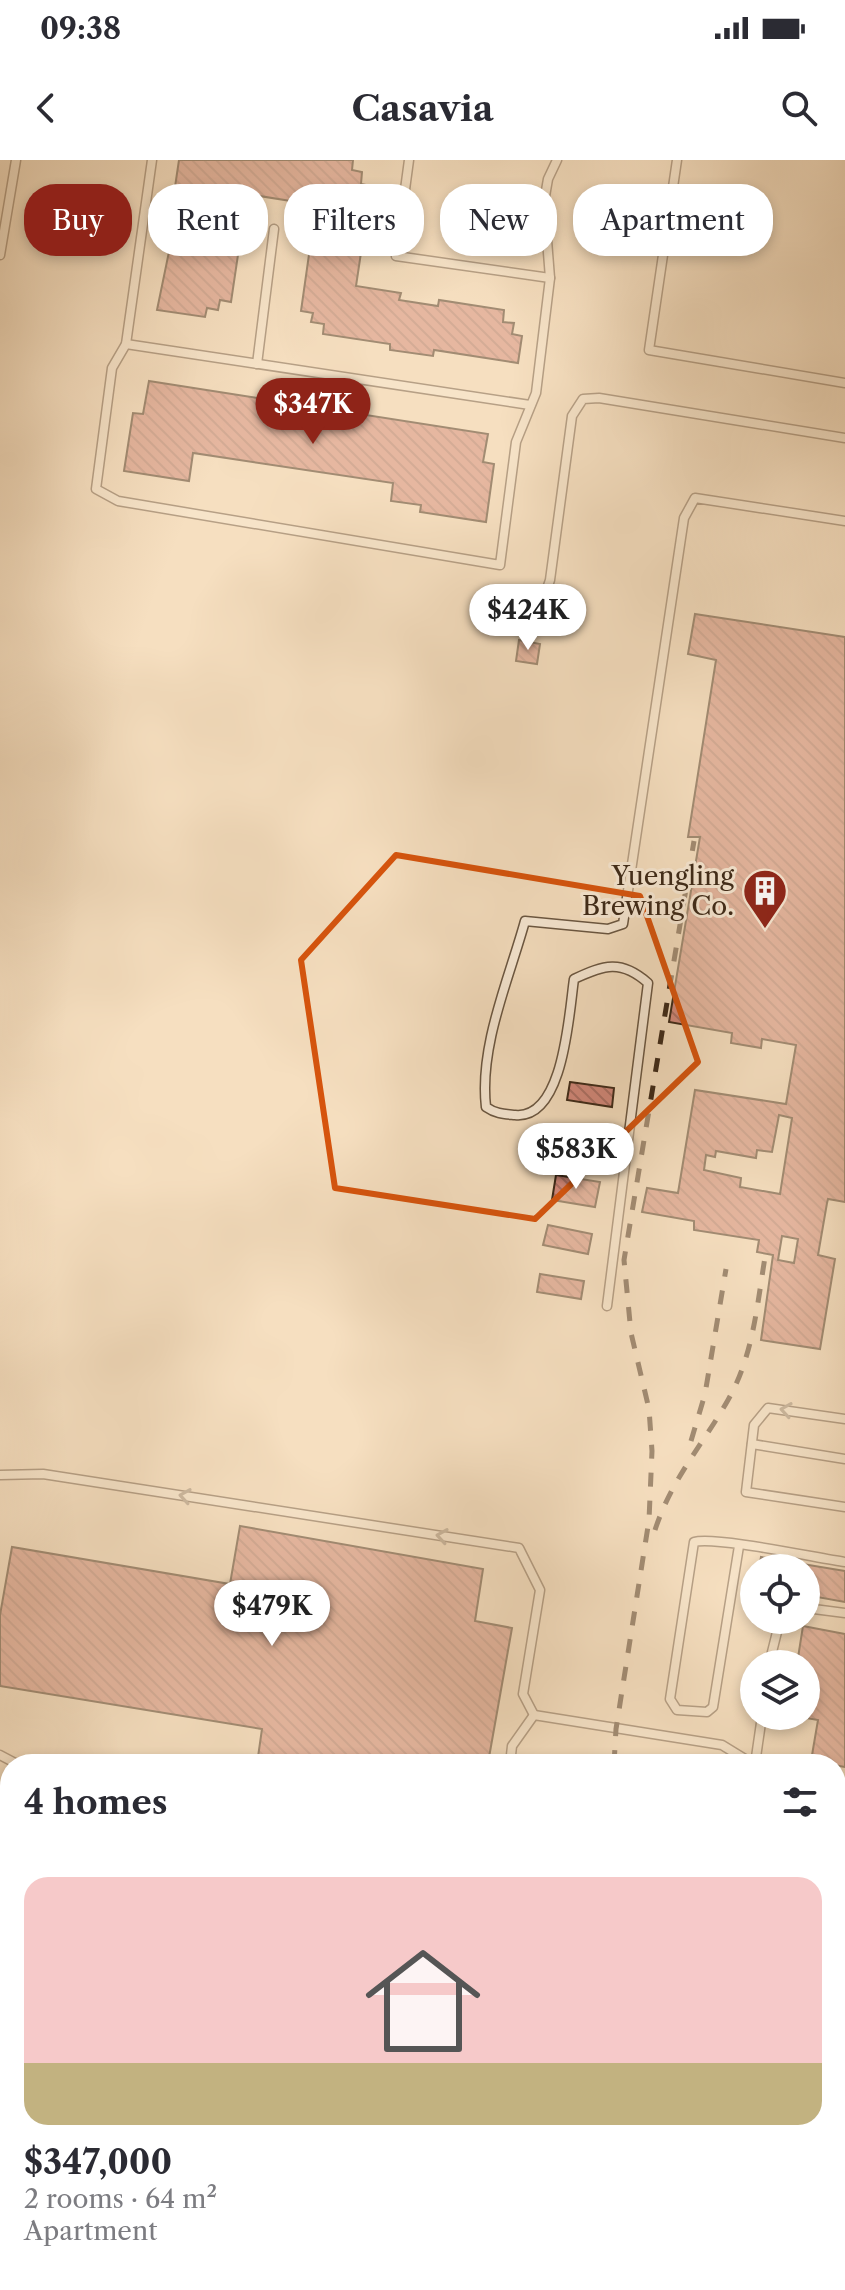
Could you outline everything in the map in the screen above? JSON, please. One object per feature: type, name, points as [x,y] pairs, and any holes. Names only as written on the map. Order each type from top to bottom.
[{"type":"lane","points":[[0,255],[16,160]]},
{"type":"lane","points":[[152,160],[126,344],[112,368],[96,489],[118,501],[500,565],[516,442],[536,393],[550,278],[544,202],[548,179],[557,160]]},
{"type":"lane","points":[[409,160],[396,256],[550,278]]},
{"type":"lane","points":[[677,160],[649,350],[845,383]]},
{"type":"lane","points":[[257,364],[274,229]]},
{"type":"lane","points":[[126,344],[530,405]]},
{"type":"lane","points":[[499,628],[542,603],[550,580],[572,416],[583,399],[599,398],[845,438]]},
{"type":"lane","points":[[607,1306],[648,983],[635,971],[604,965],[574,979],[560,1072],[541,1108],[524,1116],[494,1113],[486,1107],[484,1086],[492,1039],[525,921],[608,929],[623,924],[684,518],[695,498],[845,521]]},
{"type":"lane","points":[[845,1419],[768,1408],[754,1425],[746,1492],[845,1507]]},
{"type":"lane","points":[[752,1444],[845,1459]]},
{"type":"lane","points":[[0,1475],[43,1474],[519,1548],[540,1590],[523,1694],[534,1715]]},
{"type":"lane","points":[[739,1546],[713,1707],[707,1712],[677,1710],[670,1699],[691,1548],[700,1540],[845,1562]]},
{"type":"lane","points":[[820,1610],[845,1613]]},
{"type":"lane","points":[[511,1754],[512,1746],[534,1715]]},
{"type":"lane","points":[[534,1715],[722,1745],[737,1754]]},
{"type":"lane","points":[[756,1754],[760,1730]]},
{"type":"highlighted area","points":[[396,855],[640,896],[698,1062],[535,1219],[335,1188],[301,960]]},
{"type":"building","points":[[179,160],[353,160],[352,170],[362,172],[361,184],[284,184],[284,200],[268,197],[268,184],[175,184]]},
{"type":"building","points":[[168,256],[238,256],[231,302],[220,300],[218,310],[207,308],[205,317],[157,310]]},
{"type":"building","points":[[309,256],[360,256],[356,286],[401,293],[399,300],[438,306],[439,300],[504,310],[503,322],[514,323],[512,334],[522,336],[518,363],[434,350],[433,356],[390,350],[390,344],[323,334],[324,324],[311,322],[313,313],[301,311]]},
{"type":"building","points":[[149,381],[488,434],[483,462],[494,464],[486,522],[420,512],[421,505],[391,501],[393,483],[193,453],[189,481],[124,471],[133,413],[143,414]]},
{"type":"building","name":"Yuengling Brewing Co.","points":[[695,614],[845,637],[845,1202],[828,1199],[818,1255],[835,1259],[820,1349],[761,1340],[773,1255],[757,1252],[759,1240],[694,1230],[694,1221],[642,1212],[647,1188],[678,1193],[695,1090],[786,1104],[796,1045],[762,1039],[761,1048],[731,1043],[732,1033],[669,1022],[700,837],[688,837],[716,660],[688,654]],"holes":[[[779,1115],[792,1118],[780,1194],[740,1187],[741,1178],[704,1170],[706,1155],[715,1157],[716,1151],[756,1158],[757,1150],[772,1152]],[[782,1236],[798,1239],[794,1263],[778,1260]]]},
{"type":"building","points":[[519,640],[540,644],[537,664],[516,661]]},
{"type":"building","points":[[570,1082],[614,1088],[612,1107],[567,1100]]},
{"type":"building","points":[[565,1128],[606,1134],[603,1153],[562,1146]]},
{"type":"building","points":[[556,1175],[600,1182],[595,1207],[552,1200]]},
{"type":"building","points":[[548,1225],[592,1234],[588,1254],[543,1245]]},
{"type":"building","points":[[540,1274],[584,1281],[581,1299],[537,1292]]},
{"type":"building","points":[[240,1526],[483,1569],[475,1621],[512,1628],[490,1754],[258,1754],[262,1729],[0,1686],[0,1615],[12,1547],[230,1584]]},
{"type":"building","points":[[820,1567],[845,1571],[845,1602],[820,1598]]},
{"type":"building","points":[[820,1629],[845,1634],[845,1754],[812,1754],[816,1730],[820,1730],[820,1650],[799,1650],[802,1634],[820,1634]]},
{"type":"railway","points":[[615,1754],[649,1520],[652,1451],[649,1409],[631,1333],[624,1260],[694,841]]},
{"type":"railway","points":[[655,1530],[670,1494],[728,1400],[743,1366],[753,1330],[765,1257]]},
{"type":"railway","points":[[691,1441],[705,1394],[726,1269]]},
{"type":"place","name":"Yuengling Brewing Co.","points":[[765,930]]}]
